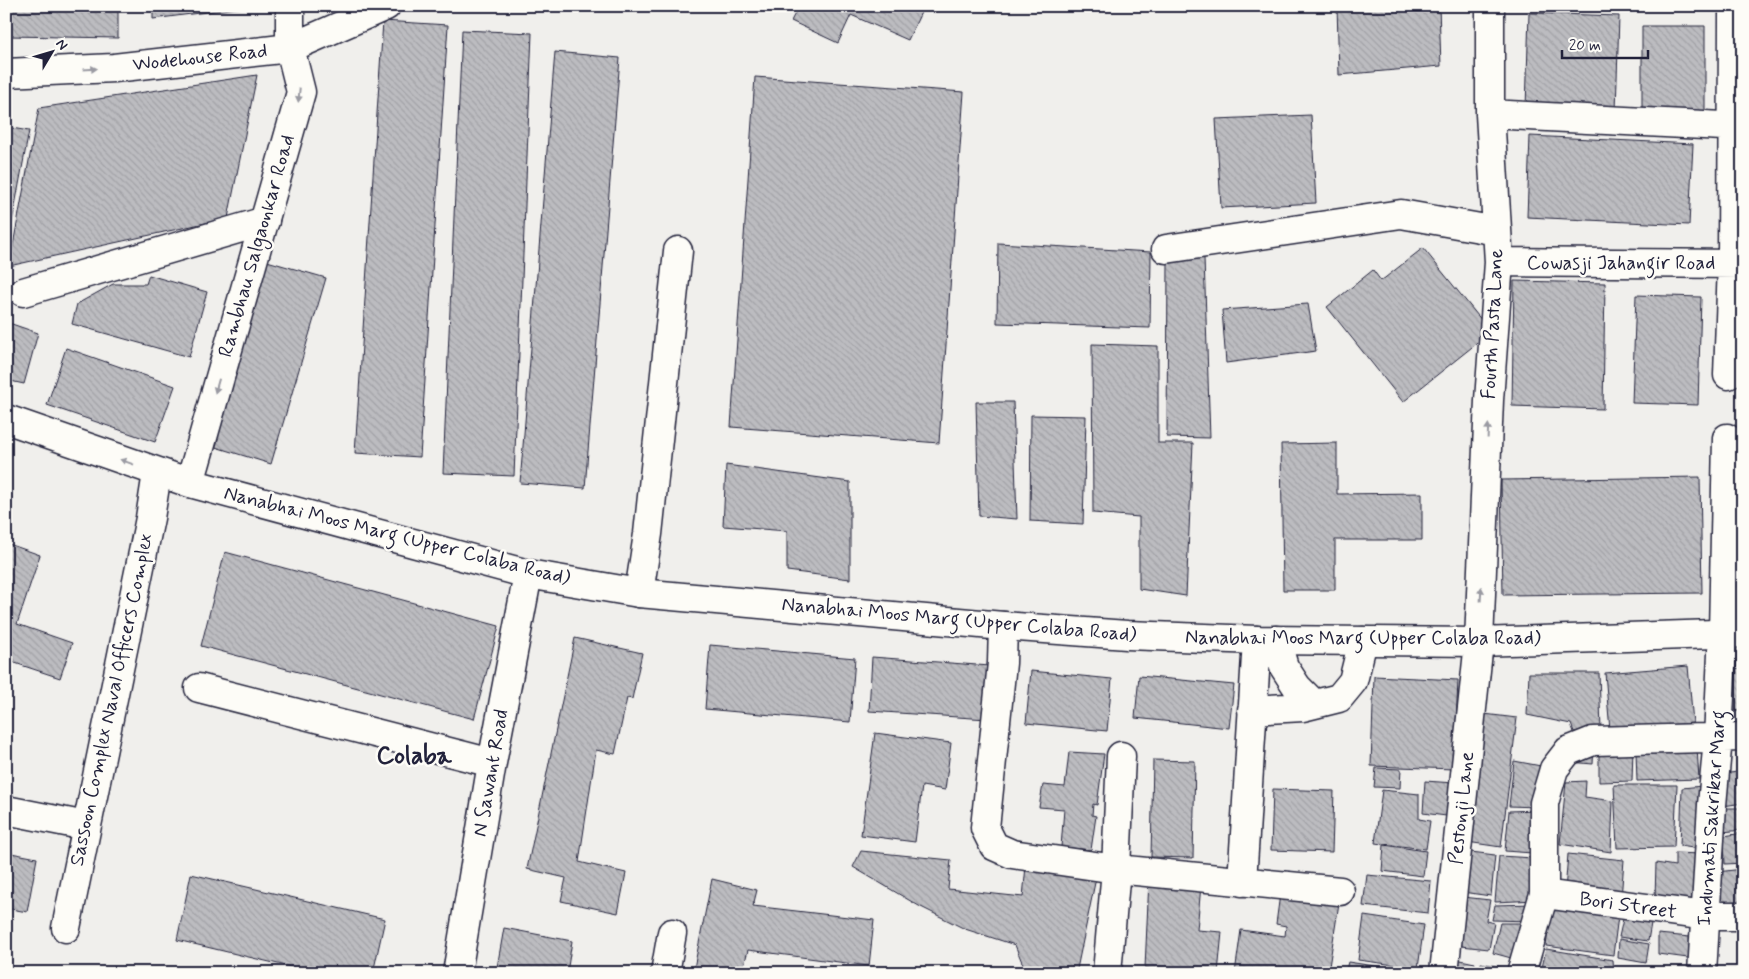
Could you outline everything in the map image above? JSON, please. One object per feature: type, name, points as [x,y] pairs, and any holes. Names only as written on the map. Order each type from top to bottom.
[{"type":"street","name":"Rambhau Salgaonkar Road","points":[[190,483],[301,92],[290,48],[290,6]]},
{"type":"street","name":"Wodehouse Road","points":[[6,73],[114,68],[290,48],[386,6]]},
{"type":"street","name":"Fourth Pasta Lane","points":[[1479,642],[1490,400],[1500,262],[1490,114],[1490,6]]},
{"type":"street","points":[[1728,375],[1737,264],[1738,126],[1734,14]]},
{"type":"street","points":[[1490,114],[1738,126]]},
{"type":"street","points":[[1166,249],[1401,214],[1497,231]]},
{"type":"street","points":[[23,292],[265,221]]},
{"type":"street","points":[[639,593],[649,524],[678,251]]},
{"type":"street","name":"Cowasji Jahangir Road","points":[[1500,262],[1737,264]]},
{"type":"street","name":"Nanabhai Moos Marg (Upper Colaba Road)","points":[[6,419],[190,483],[528,574],[639,593],[1003,626],[1127,635],[1267,640],[1479,642],[1733,633]]},
{"type":"street","name":"Indumati Sakrikar Marg","points":[[1702,973],[1712,806],[1731,737],[1733,633],[1727,438]]},
{"type":"street","name":"Sassoon Complex Naval Officers Complex","points":[[66,928],[150,518],[157,473]]},
{"type":"street","name":"N Sawant Road","points":[[457,973],[492,763],[528,574]]},
{"type":"street","points":[[1003,626],[1002,663],[985,828],[994,846],[1012,854],[1116,869],[1340,891]]},
{"type":"street","points":[[1267,640],[1297,687],[1314,704]]},
{"type":"street","points":[[1242,882],[1252,710],[1267,640]]},
{"type":"street","points":[[1252,710],[1303,708],[1339,698],[1353,680],[1363,641]]},
{"type":"street","name":"Pestonji Lane","points":[[1444,973],[1479,642]]},
{"type":"street","points":[[199,688],[492,763]]},
{"type":"street","points":[[1521,973],[1544,894],[1544,803],[1554,770],[1568,751],[1593,741],[1731,737]]},
{"type":"street","points":[[1107,973],[1116,869],[1121,756]]},
{"type":"street","points":[[6,810],[86,826]]},
{"type":"street","name":"Bori Street","points":[[1544,894],[1706,916],[1743,916]]},
{"type":"street","points":[[665,973],[672,933]]},
{"type":"building","points":[[9,6],[118,6],[118,38],[9,36]]},
{"type":"building","points":[[153,6],[253,6],[153,19]]},
{"type":"building","points":[[799,6],[924,6],[908,40],[851,15],[838,43],[791,21]]},
{"type":"building","points":[[1337,6],[1439,6],[1441,66],[1339,75]]},
{"type":"building","points":[[1529,13],[1619,16],[1616,111],[1526,108]]},
{"type":"building","points":[[383,21],[448,25],[420,457],[355,453]]},
{"type":"building","points":[[1642,26],[1705,26],[1705,115],[1642,115]]},
{"type":"building","points":[[462,30],[532,33],[514,476],[443,473]]},
{"type":"building","points":[[555,52],[620,58],[585,488],[520,483]]},
{"type":"building","points":[[257,75],[228,218],[9,266],[39,108]]},
{"type":"building","points":[[755,77],[964,92],[939,443],[731,427]]},
{"type":"building","points":[[1311,115],[1316,203],[1221,208],[1216,119]]},
{"type":"building","points":[[6,127],[29,131],[6,254]]},
{"type":"building","points":[[1530,136],[1693,144],[1689,225],[1527,217]]},
{"type":"building","points":[[998,243],[1151,252],[1150,328],[997,323]]},
{"type":"building","points":[[1423,248],[1491,332],[1403,402],[1327,307],[1373,270],[1381,281]]},
{"type":"building","points":[[1204,258],[1210,438],[1167,437],[1168,260]]},
{"type":"building","points":[[267,261],[326,278],[271,464],[212,446]]},
{"type":"building","points":[[149,275],[207,292],[189,357],[72,324],[77,304],[113,284],[146,284]]},
{"type":"building","points":[[1514,281],[1605,283],[1603,409],[1512,406]]},
{"type":"building","points":[[1636,295],[1701,297],[1698,405],[1632,403]]},
{"type":"building","points":[[1308,304],[1316,351],[1226,363],[1222,310]]},
{"type":"building","points":[[6,322],[38,333],[24,384],[6,380]]},
{"type":"building","points":[[1092,344],[1158,346],[1158,443],[1193,443],[1186,596],[1139,589],[1139,517],[1093,513]]},
{"type":"building","points":[[66,348],[175,386],[155,442],[47,405]]},
{"type":"building","points":[[1743,394],[1743,588],[1730,587]]},
{"type":"building","points":[[976,402],[1013,402],[1017,519],[979,516]]},
{"type":"building","points":[[1031,415],[1086,416],[1083,524],[1030,521]]},
{"type":"building","points":[[1337,443],[1337,494],[1422,493],[1422,540],[1335,540],[1335,590],[1283,590],[1281,444]]},
{"type":"building","points":[[726,465],[850,482],[850,579],[787,571],[787,531],[723,526]]},
{"type":"building","points":[[1700,477],[1702,593],[1503,595],[1501,480]]},
{"type":"building","points":[[6,543],[40,555],[17,624],[72,643],[60,678],[6,660]]},
{"type":"building","points":[[225,552],[499,626],[474,719],[201,646]]},
{"type":"building","points":[[575,638],[642,653],[632,699],[627,698],[615,754],[596,750],[579,862],[626,873],[618,913],[561,901],[566,878],[527,869]]},
{"type":"building","points":[[710,645],[855,658],[850,722],[705,709]]},
{"type":"building","points":[[872,657],[990,666],[987,719],[869,711]]},
{"type":"building","points":[[1688,666],[1693,723],[1610,730],[1605,673]]},
{"type":"building","points":[[1743,669],[1743,711],[1731,711],[1730,670]]},
{"type":"building","points":[[1031,671],[1112,679],[1107,731],[1026,723]]},
{"type":"building","points":[[1529,673],[1599,673],[1601,730],[1574,732],[1571,724],[1527,715]]},
{"type":"building","points":[[1139,676],[1234,685],[1229,728],[1135,718]]},
{"type":"building","points":[[1374,676],[1458,680],[1454,769],[1371,766]]},
{"type":"building","points":[[1484,714],[1517,718],[1501,847],[1467,842]]},
{"type":"building","points":[[875,733],[951,743],[945,790],[922,786],[915,842],[861,835]]},
{"type":"building","points":[[1594,746],[1593,764],[1570,762]]},
{"type":"building","points":[[1599,748],[1633,748],[1632,781],[1599,782]]},
{"type":"building","points":[[1697,748],[1699,779],[1637,781],[1636,751]]},
{"type":"building","points":[[1069,752],[1104,754],[1097,805],[1093,804],[1092,815],[1096,816],[1091,850],[1061,847],[1064,809],[1039,807],[1043,785],[1065,787]]},
{"type":"building","points":[[1153,760],[1195,761],[1193,858],[1151,857]]},
{"type":"building","points":[[1514,761],[1541,766],[1536,807],[1509,806]]},
{"type":"building","points":[[1376,768],[1401,769],[1400,788],[1374,787]]},
{"type":"building","points":[[1743,771],[1743,803],[1723,806],[1718,775]]},
{"type":"building","points":[[1425,781],[1454,783],[1454,817],[1423,813]]},
{"type":"building","points":[[1586,781],[1585,797],[1613,801],[1611,852],[1560,844],[1566,782]]},
{"type":"building","points":[[1614,785],[1677,785],[1674,847],[1617,848]]},
{"type":"building","points":[[1702,786],[1699,849],[1680,846],[1682,788]]},
{"type":"building","points":[[1273,789],[1334,791],[1332,852],[1271,850]]},
{"type":"building","points":[[1382,790],[1419,794],[1419,819],[1430,821],[1426,849],[1375,843]]},
{"type":"building","points":[[1721,808],[1743,808],[1743,830],[1722,832]]},
{"type":"building","points":[[1537,810],[1532,853],[1505,851],[1509,811]]},
{"type":"building","points":[[1743,833],[1743,863],[1725,864],[1724,836]]},
{"type":"building","points":[[1384,845],[1426,851],[1423,876],[1382,871]]},
{"type":"building","points":[[861,851],[951,860],[948,889],[1023,897],[1026,866],[1097,873],[1077,969],[1024,967],[1015,945],[965,929],[919,906],[853,867]]},
{"type":"building","points":[[1463,851],[1495,855],[1491,896],[1462,892]]},
{"type":"building","points":[[6,852],[37,858],[27,912],[6,908]]},
{"type":"building","points":[[1675,853],[1701,854],[1700,905],[1655,898],[1656,863],[1675,866]]},
{"type":"building","points":[[1568,854],[1624,860],[1621,899],[1565,891]]},
{"type":"building","points":[[1499,856],[1534,858],[1536,900],[1495,902]]},
{"type":"building","points":[[1743,869],[1743,907],[1716,906],[1717,872]]},
{"type":"building","points":[[191,874],[385,919],[373,973],[316,973],[177,940]]},
{"type":"building","points":[[1367,875],[1431,881],[1428,913],[1363,906]]},
{"type":"building","points":[[712,879],[757,890],[753,906],[874,920],[869,966],[748,950],[742,973],[693,973]]},
{"type":"building","points":[[1149,879],[1201,885],[1197,930],[1222,932],[1218,973],[1196,973],[1145,968]]},
{"type":"building","points":[[1280,894],[1339,903],[1328,973],[1235,973],[1241,930],[1285,936],[1286,926],[1276,924]]},
{"type":"building","points":[[1454,896],[1490,900],[1486,921],[1494,923],[1489,949],[1452,945]]},
{"type":"building","points":[[1534,904],[1532,921],[1492,920],[1495,905]]},
{"type":"building","points":[[1551,907],[1618,916],[1613,955],[1546,946]]},
{"type":"building","points":[[1364,916],[1424,925],[1418,968],[1358,960]]},
{"type":"building","points":[[1623,919],[1651,923],[1648,941],[1619,937]]},
{"type":"building","points":[[1500,923],[1532,923],[1522,961],[1493,953]]},
{"type":"building","points":[[504,928],[572,941],[567,973],[496,973]]},
{"type":"building","points":[[1658,934],[1694,939],[1695,959],[1658,954]]},
{"type":"building","points":[[1619,939],[1649,944],[1646,963],[1618,958]]},
{"type":"building","points":[[1546,949],[1613,960],[1614,973],[1541,973]]},
{"type":"building","points":[[1451,958],[1475,963],[1474,973],[1450,973]]},
{"type":"building","points":[[1348,962],[1415,972],[1345,973]]},
{"type":"building","points":[[1481,963],[1516,970],[1515,973],[1479,973]]},
{"type":"building","points":[[1644,969],[1685,972],[1685,973],[1644,973]]},
{"type":"district","name":"Colaba","points":[[414,756]]}]
